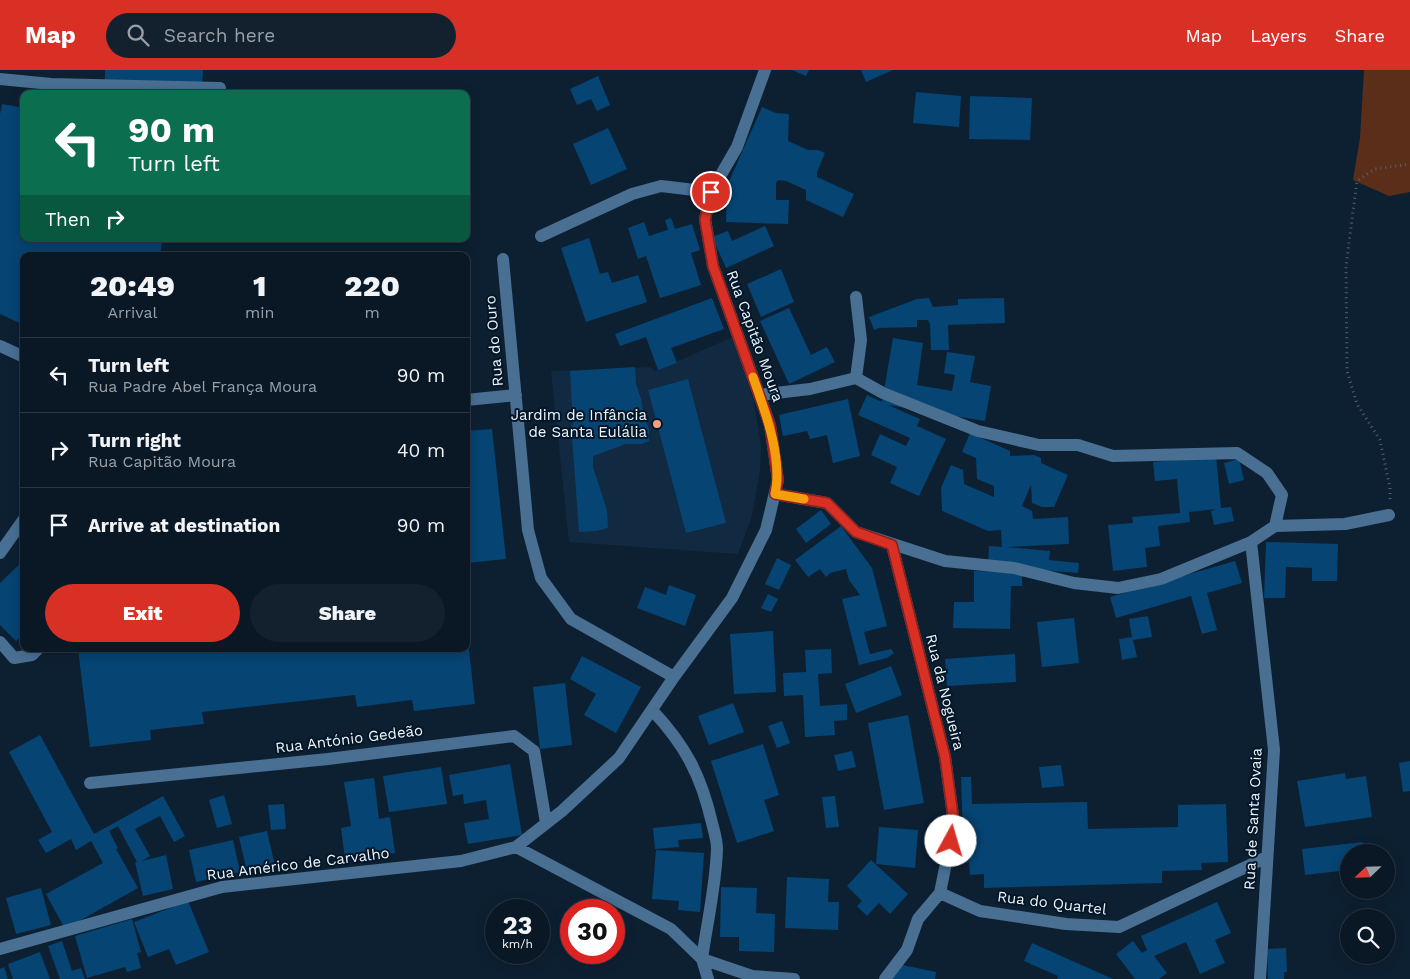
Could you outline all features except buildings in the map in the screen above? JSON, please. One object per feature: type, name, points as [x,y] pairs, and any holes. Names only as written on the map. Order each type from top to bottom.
[{"type":"street","name":"Rua Capitão Moura","points":[[516,847],[619,758],[674,677],[732,598],[766,530],[778,480],[770,425],[713,266],[705,220],[711,192],[737,147],[765,70]]},
{"type":"street","points":[[0,79],[51,84],[220,88]]},
{"type":"street","points":[[541,236],[632,194],[661,186],[711,192]]},
{"type":"street","name":"Rua do Ouro","points":[[503,260],[528,530],[541,578],[571,619],[674,677]]},
{"type":"street","points":[[856,298],[861,340],[856,378]]},
{"type":"street","points":[[0,346],[20,355]]},
{"type":"street","points":[[759,395],[810,389],[856,378],[883,393],[978,431],[1039,445],[1078,445],[1114,456],[1237,453],[1267,473],[1282,496],[1276,526]]},
{"type":"street","points":[[470,400],[516,396]]},
{"type":"street","points":[[775,494],[827,503],[856,532],[945,561],[1014,568],[1074,583],[1118,588],[1161,579],[1251,542],[1276,526],[1345,524],[1389,515]]},
{"type":"street","points":[[0,552],[20,524]]},
{"type":"street","name":"Rua de Santa Ovaia","points":[[1251,542],[1274,750],[1260,979]]},
{"type":"street","name":"Rua da Nogueira","points":[[885,979],[907,950],[918,919],[940,893],[954,823],[945,757],[892,545]]},
{"type":"street","points":[[0,642],[14,658],[32,655],[35,652]]},
{"type":"street","points":[[652,710],[682,747],[698,775],[709,809],[717,847],[702,959],[708,979]]},
{"type":"street","name":"Rua António Gedeão","points":[[90,783],[328,759],[514,736],[534,751],[546,823]]},
{"type":"street","points":[[516,847],[671,929],[702,959],[752,976],[794,979]]},
{"type":"street","name":"Rua Américo de Carvalho","points":[[0,949],[222,887],[461,860],[516,847]]},
{"type":"street","name":"Rua do Quartel","points":[[940,893],[980,911],[1066,924],[1119,927],[1268,857]]},
{"type":"path","points":[[1389,515],[1390,488],[1380,440],[1357,404],[1347,371],[1346,266],[1357,182],[1375,170],[1410,164]]},
{"type":"shaded area","points":[[1364,70],[1410,70],[1410,192],[1389,196],[1353,180],[1360,138]]},
{"type":"shaded area","name":"Jardim de Infância de Santa Eulália","points":[[733,337],[754,402],[761,446],[760,470],[752,516],[738,554],[569,542],[551,371],[650,367],[655,371]]},
{"type":"slow traffic","points":[[753,377],[770,425],[778,480],[775,494],[804,499]]},
{"type":"place","name":"Jardim de Infância de Santa Eulália","points":[[657,424]]},
{"type":"route","points":[[711,192],[705,220],[713,266],[770,425],[778,480],[775,494],[827,503],[856,532],[892,545],[945,757],[954,823],[951,841]]}]
